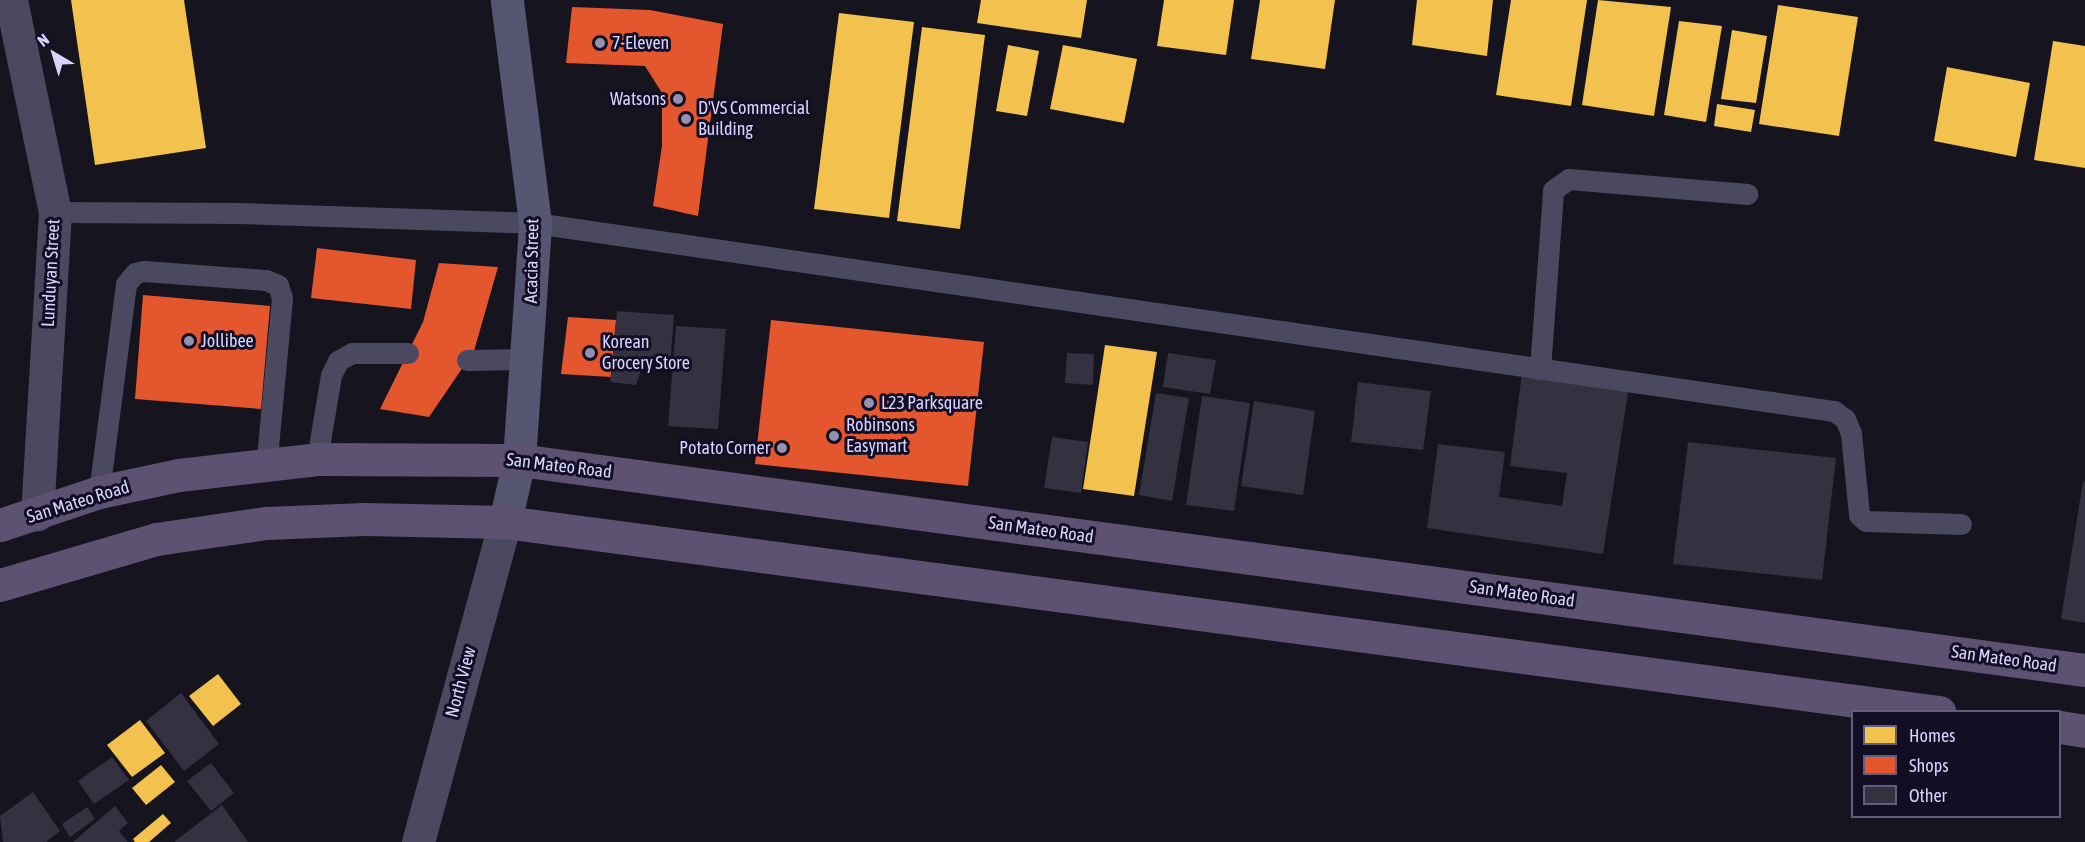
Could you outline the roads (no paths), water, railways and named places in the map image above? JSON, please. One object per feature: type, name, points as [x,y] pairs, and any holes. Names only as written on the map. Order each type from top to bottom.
[{"type":"main road","name":"San Mateo Road","points":[[0,525],[99,492],[179,475],[317,459],[519,460],[2085,670]]},
{"type":"main road","points":[[0,585],[156,539],[266,523],[365,519],[506,522],[1931,710]]},
{"type":"main road","points":[[2061,728],[2085,731]]},
{"type":"street","name":"Lunduyan Street","points":[[11,0],[55,212],[37,514]]},
{"type":"street","name":"Acacia Street","points":[[506,522],[519,460],[529,359],[535,223],[507,0]]},
{"type":"street","name":"North View","points":[[417,842],[506,522]]},
{"type":"lane","points":[[1540,369],[1553,190],[1569,179],[1747,194]]},
{"type":"lane","points":[[55,212],[239,213],[535,223],[1834,411],[1845,419],[1851,433],[1858,515],[1866,521],[1961,524]]},
{"type":"lane","points":[[99,492],[126,284],[135,273],[144,271],[266,280],[278,285],[282,298],[266,466]]},
{"type":"lane","points":[[317,459],[331,375],[338,361],[352,353],[408,353]]},
{"type":"lane","points":[[467,360],[529,359]]},
{"type":"place","name":"7-Eleven","points":[[600,43]]},
{"type":"place","name":"Watsons","points":[[678,99]]},
{"type":"place","name":"D'VS Commercial Building","points":[[686,119]]},
{"type":"place","name":"Jollibee","points":[[189,341]]},
{"type":"place","name":"Korean Grocery Store","points":[[590,353]]},
{"type":"place","name":"L23 Parksquare","points":[[869,403]]},
{"type":"place","name":"Robinsons Easymart","points":[[834,436]]},
{"type":"place","name":"Potato Corner","points":[[782,448]]}]
